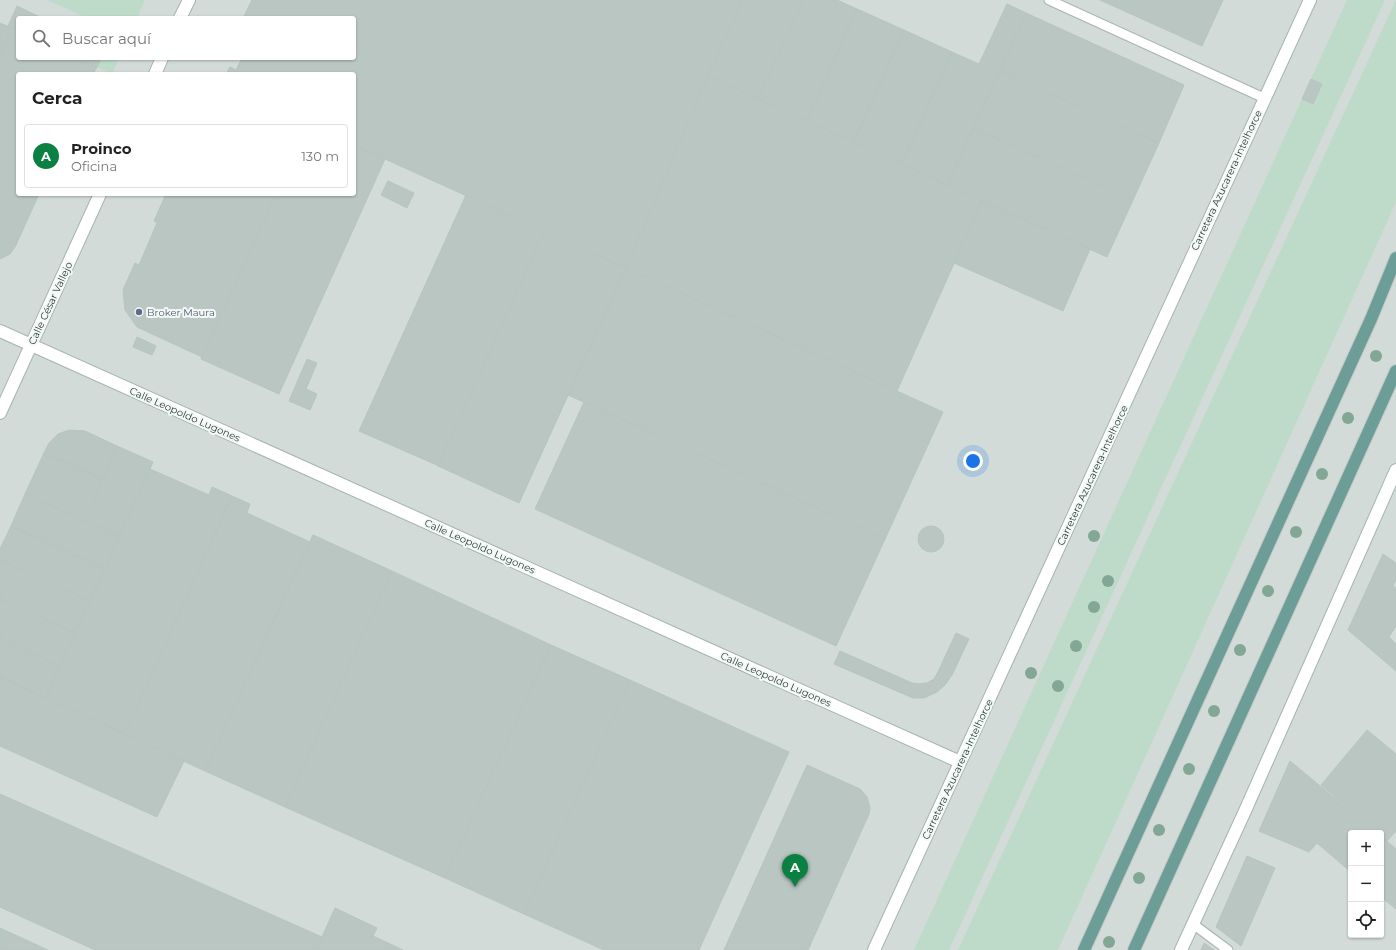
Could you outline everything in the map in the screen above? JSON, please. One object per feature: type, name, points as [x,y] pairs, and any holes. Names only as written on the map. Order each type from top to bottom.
[{"type":"main road","points":[[1084,950],[1371,319],[1396,258]]},
{"type":"main road","points":[[1134,950],[1396,370]]},
{"type":"street","points":[[181,16],[189,0]]},
{"type":"street","name":"Carretera Azucarera-Intelhorce","points":[[874,950],[1310,0]]},
{"type":"street","points":[[156,72],[161,60]]},
{"type":"street","name":"Calle César Vallejo","points":[[0,413],[99,196]]},
{"type":"street","name":"Calle Leopoldo Lugones","points":[[0,330],[960,762]]},
{"type":"street","points":[[1181,950],[1245,811],[1396,470]]},
{"type":"lane","points":[[1050,0],[1264,98]]},
{"type":"lane","points":[[1193,924],[1228,950]]},
{"type":"shaded area","points":[[0,0],[1396,0],[1396,950],[0,950]]},
{"type":"green space","points":[[47,0],[145,0],[138,16],[83,16]]},
{"type":"green space","points":[[1347,0],[1385,0],[949,950],[914,950],[1302,99],[1313,104],[1321,84],[1311,79]]},
{"type":"green space","points":[[1396,0],[1396,202],[1058,950],[958,950]]},
{"type":"green space","points":[[100,60],[118,60],[113,72],[108,72],[97,67]]},
{"type":"building","points":[[252,0],[743,0],[708,76],[626,268],[356,146],[356,72],[227,72],[230,67],[236,70],[241,60],[356,60],[356,16],[244,16]]},
{"type":"building","points":[[743,0],[803,0],[758,99],[708,76]]},
{"type":"building","points":[[803,0],[837,0],[857,9],[807,121],[758,99]]},
{"type":"building","points":[[1100,0],[1223,0],[1202,46]]},
{"type":"building","points":[[1007,4],[1026,13],[948,185],[902,164],[952,52],[979,64]]},
{"type":"building","points":[[17,6],[38,16],[16,16],[16,30],[8,26]]},
{"type":"building","points":[[857,9],[904,30],[854,142],[807,121]]},
{"type":"building","points":[[1026,13],[1184,85],[1159,143],[1000,71]]},
{"type":"building","points":[[0,23],[12,28],[0,56]]},
{"type":"building","points":[[12,28],[16,30],[16,60],[81,60],[97,67],[94,72],[16,72],[16,196],[38,196],[15,247],[10,254],[0,259],[0,56]]},
{"type":"building","points":[[904,30],[952,52],[902,164],[854,142]]},
{"type":"building","points":[[81,60],[100,60],[97,67]]},
{"type":"building","points":[[1000,71],[1159,143],[1133,200],[973,128]]},
{"type":"building","points":[[708,76],[982,201],[897,391],[626,268]]},
{"type":"building","points":[[1311,79],[1322,84],[1313,104],[1302,99]]},
{"type":"building","points":[[973,128],[1133,200],[1107,257],[948,185]]},
{"type":"building","points":[[356,146],[385,159],[279,394],[201,359],[275,196],[356,196]]},
{"type":"building","points":[[388,181],[414,193],[407,208],[381,195]]},
{"type":"building","points":[[466,195],[544,232],[439,466],[359,431]]},
{"type":"building","points":[[165,196],[275,196],[202,357],[137,327],[125,310],[123,290],[135,263],[139,265],[157,223],[154,221]]},
{"type":"building","points":[[982,201],[1090,249],[1063,311],[954,263]]},
{"type":"building","points":[[544,232],[626,268],[519,503],[438,466]]},
{"type":"building","points":[[626,268],[943,412],[885,539],[568,395]]},
{"type":"building","points":[[137,337],[156,346],[152,355],[133,347]]},
{"type":"building","points":[[307,359],[317,363],[306,389],[317,394],[310,410],[289,401]]},
{"type":"building","points":[[584,402],[885,539],[836,646],[535,509]]},
{"type":"building","points":[[69,430],[85,431],[117,446],[103,479],[44,453],[49,443],[58,434]]},
{"type":"building","points":[[117,446],[153,462],[119,536],[85,521]]},
{"type":"building","points":[[44,453],[103,479],[85,521],[25,494]]},
{"type":"building","points":[[150,469],[209,495],[212,487],[232,496],[125,734],[45,698]]},
{"type":"building","points":[[25,494],[119,536],[105,569],[11,526]]},
{"type":"building","points":[[232,496],[250,504],[247,513],[310,542],[205,771],[125,734]]},
{"type":"building","points":[[11,526],[105,569],[90,601],[0,560],[0,549]]},
{"type":"building","points":[[931,526],[941,529],[944,539],[941,549],[931,552],[921,549],[918,539],[921,529]]},
{"type":"building","points":[[313,535],[392,571],[285,807],[205,771]]},
{"type":"building","points":[[1383,554],[1396,563],[1396,580],[1393,586],[1396,588],[1396,626],[1389,637],[1396,644],[1396,671],[1348,630]]},
{"type":"building","points":[[0,560],[90,601],[75,633],[0,599]]},
{"type":"building","points":[[392,571],[551,645],[445,878],[285,807]]},
{"type":"building","points":[[0,599],[75,633],[60,666],[0,638]]},
{"type":"building","points":[[956,633],[969,639],[952,675],[945,685],[937,692],[924,698],[913,698],[834,664],[840,651],[912,683],[927,683],[934,679]]},
{"type":"building","points":[[0,638],[60,666],[45,698],[0,677]]},
{"type":"building","points":[[551,645],[630,680],[524,914],[445,878]]},
{"type":"building","points":[[0,677],[184,761],[157,817],[0,746]]},
{"type":"building","points":[[630,680],[789,752],[699,950],[604,950],[524,914]]},
{"type":"building","points":[[1367,730],[1396,754],[1396,831],[1387,841],[1384,838],[1384,830],[1374,830],[1321,785]]},
{"type":"building","points":[[1290,761],[1373,830],[1348,830],[1348,869],[1317,843],[1309,852],[1259,831]]},
{"type":"building","points":[[807,765],[860,789],[867,797],[870,808],[869,814],[808,950],[724,950]]},
{"type":"building","points":[[0,794],[322,937],[316,950],[95,950],[0,907]]},
{"type":"building","points":[[1384,839],[1396,849],[1396,909],[1384,899]]},
{"type":"building","points":[[1247,856],[1275,868],[1241,946],[1216,927]]},
{"type":"building","points":[[335,908],[377,928],[373,936],[403,950],[316,950]]},
{"type":"building","points":[[0,928],[48,950],[0,950]]},
{"type":"building","points":[[1204,943],[1214,950],[1201,950]]},
{"type":"place","name":"Broker Maura","points":[[139,312]]},
{"type":"place","name":"Proinco","points":[[795,887]]}]
